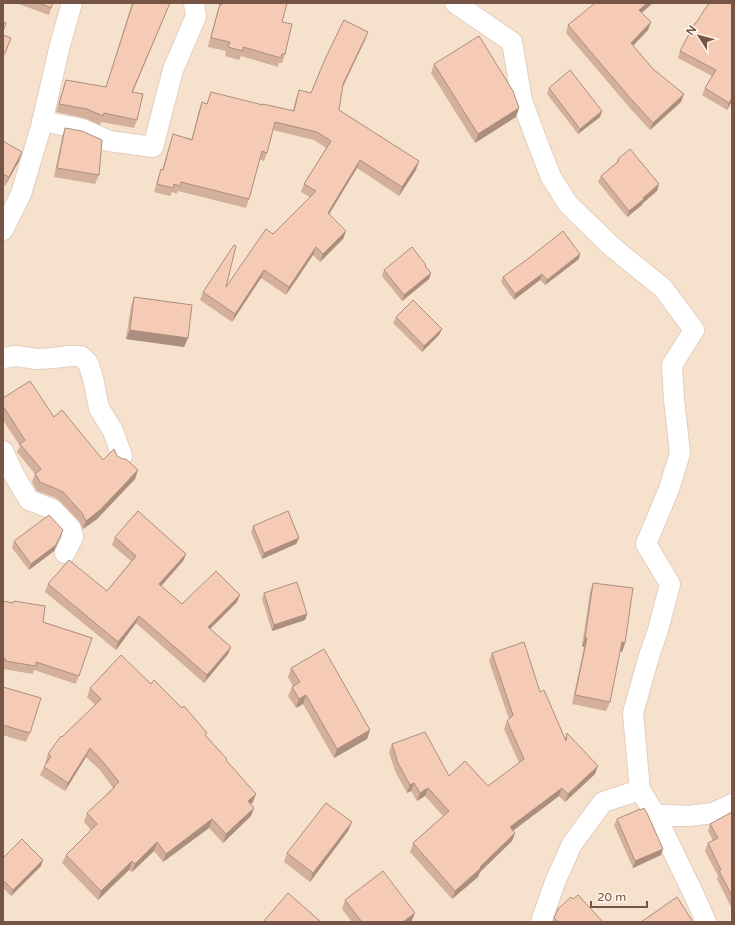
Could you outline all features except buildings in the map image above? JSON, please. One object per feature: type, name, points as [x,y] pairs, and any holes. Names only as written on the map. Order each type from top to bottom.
[{"type":"street","points":[[3,230],[21,194],[42,121],[60,45],[72,3]]},
{"type":"street","points":[[42,121],[82,129],[109,141],[153,147],[173,70],[196,16],[194,3]]},
{"type":"street","points":[[455,3],[512,42],[522,101],[551,177],[568,204],[611,246],[663,288],[694,330],[672,365],[680,453],[669,488],[646,544],[670,584],[633,713],[640,790],[655,814],[706,922]]},
{"type":"street","points":[[3,358],[16,356],[37,359],[81,356],[88,364],[93,378],[99,408],[113,431],[122,456]]},
{"type":"street","points":[[3,451],[13,473],[29,500],[52,509],[70,528],[73,538],[65,553]]},
{"type":"street","points":[[541,922],[555,882],[572,844],[598,808],[603,802],[640,790]]},
{"type":"street","points":[[655,814],[688,816],[713,813],[732,804]]},
{"type":"shaded area","points":[[3,3],[732,3],[732,922],[3,922]]}]
